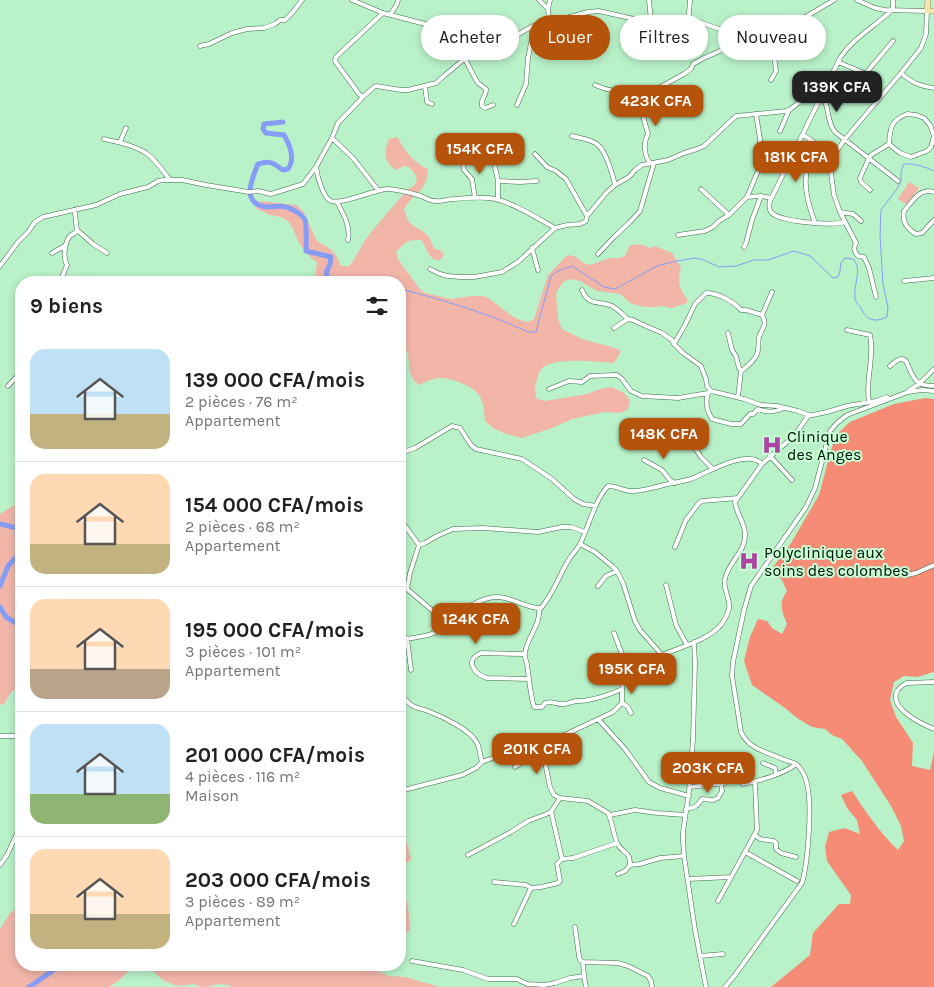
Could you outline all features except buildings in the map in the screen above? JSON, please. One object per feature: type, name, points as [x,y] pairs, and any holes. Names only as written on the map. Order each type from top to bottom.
[{"type":"main road","points":[[928,0],[927,11],[934,11]]},
{"type":"street","points":[[200,46],[209,44],[232,33],[247,29],[264,28],[280,20],[285,20],[302,0]]},
{"type":"street","points":[[352,0],[383,13],[421,23]]},
{"type":"street","points":[[390,15],[398,0]]},
{"type":"street","points":[[539,0],[548,9]]},
{"type":"street","points":[[548,15],[550,0]]},
{"type":"street","points":[[649,0],[650,15]]},
{"type":"street","points":[[688,15],[690,0]]},
{"type":"street","points":[[809,15],[834,0]]},
{"type":"street","points":[[857,0],[874,8],[891,11],[927,11],[926,34],[923,44],[902,73],[845,139],[836,152],[831,173],[834,195],[840,212],[856,243],[854,250],[858,256],[864,257],[869,268],[876,297]]},
{"type":"street","points":[[845,222],[840,224],[794,220],[774,215],[769,204],[846,48],[891,11],[893,7],[892,0]]},
{"type":"street","points":[[576,15],[594,11],[620,16]]},
{"type":"street","points":[[363,97],[335,61],[336,57],[383,13]]},
{"type":"street","points":[[838,62],[866,73],[894,41]]},
{"type":"street","points":[[644,96],[684,74],[694,64],[704,58],[718,52]]},
{"type":"street","points":[[517,105],[526,84],[529,54]]},
{"type":"street","points":[[0,266],[35,222],[43,217],[96,205],[120,194],[148,187],[158,181],[182,180],[271,194],[303,184],[316,167],[338,123],[374,87],[408,90],[436,83],[463,60]]},
{"type":"street","points":[[467,60],[478,83],[486,89],[481,103],[482,106],[485,108],[493,105]]},
{"type":"street","points":[[772,80],[776,71],[774,60]]},
{"type":"street","points":[[902,73],[922,86],[934,88]]},
{"type":"street","points":[[832,76],[856,94]]},
{"type":"street","points":[[425,86],[427,102],[432,104]]},
{"type":"street","points":[[596,86],[625,92],[633,90],[644,96]]},
{"type":"street","points":[[644,96],[643,116],[648,134],[644,154],[652,163]]},
{"type":"street","points":[[780,131],[789,110],[807,96],[822,96]]},
{"type":"street","points":[[822,96],[825,100],[830,125],[835,132],[898,182]]},
{"type":"street","points":[[430,269],[448,276],[474,277],[502,272],[510,268],[555,228],[580,224],[586,221],[587,216],[607,192],[629,177],[642,165],[668,160],[704,146],[736,116],[789,110]]},
{"type":"street","points":[[678,235],[705,231],[713,227],[729,215],[746,197],[760,163],[760,138],[756,114]]},
{"type":"street","points":[[907,114],[916,115],[932,123],[933,142],[927,152],[911,157],[905,156],[889,144],[892,126],[897,118],[907,114]]},
{"type":"street","points":[[120,142],[126,128]]},
{"type":"street","points":[[803,135],[814,142],[807,168],[806,183],[808,204],[815,223]]},
{"type":"street","points":[[572,136],[598,144],[607,160],[615,185]]},
{"type":"street","points":[[104,138],[134,147],[147,154],[170,180]]},
{"type":"street","points":[[332,138],[353,158],[378,190]]},
{"type":"street","points":[[870,190],[861,182],[860,178],[869,158],[889,144]]},
{"type":"street","points":[[535,154],[547,167],[566,179],[587,216]]},
{"type":"street","points":[[462,156],[464,170],[472,179],[475,198]]},
{"type":"street","points":[[598,254],[640,211],[652,163]]},
{"type":"street","points":[[316,167],[325,195],[332,201],[337,202],[378,190],[388,189],[422,196],[438,202],[452,199],[490,198],[521,210],[555,228]]},
{"type":"street","points":[[496,168],[498,200]]},
{"type":"street","points":[[498,181],[538,181]]},
{"type":"street","points":[[701,189],[729,215]]},
{"type":"street","points":[[934,192],[927,191],[920,194],[903,215],[908,228],[916,234],[922,233],[934,220]]},
{"type":"street","points":[[746,197],[761,196],[771,198]]},
{"type":"street","points":[[744,247],[761,196]]},
{"type":"street","points":[[337,202],[349,232],[348,240]]},
{"type":"street","points":[[77,209],[75,213],[77,230],[107,253]]},
{"type":"street","points":[[840,212],[854,214],[861,220]]},
{"type":"street","points":[[62,276],[67,265],[65,262],[66,245],[68,239],[77,230]]},
{"type":"street","points":[[52,253],[66,245]]},
{"type":"street","points":[[532,248],[538,270]]},
{"type":"street","points":[[904,282],[934,278]]},
{"type":"street","points":[[582,290],[588,300],[615,307],[624,316],[662,333],[672,340],[683,353],[701,366],[710,392]]},
{"type":"street","points":[[741,371],[750,364],[758,353],[759,335],[765,324],[762,315],[772,292]]},
{"type":"street","points":[[674,344],[695,304],[706,293],[714,294],[730,301],[741,310],[762,315]]},
{"type":"street","points":[[614,328],[628,318]]},
{"type":"street","points":[[847,330],[870,335],[869,402]]},
{"type":"street","points":[[728,333],[732,350],[741,371],[738,398]]},
{"type":"street","points":[[890,366],[899,359],[904,359],[919,384],[934,386]]},
{"type":"street","points":[[549,389],[569,381],[582,382],[590,376],[617,375],[631,390],[642,396],[678,398],[710,392],[761,405],[777,406],[809,415],[869,402],[908,391],[919,384],[934,369]]},
{"type":"street","points":[[8,386],[15,378]]},
{"type":"street","points":[[725,987],[802,883],[807,849],[809,794],[805,777],[796,764],[752,746],[745,740],[741,732],[732,676],[733,662],[751,586],[806,507],[815,488],[830,431],[847,415],[889,398],[908,392],[934,391]]},
{"type":"street","points":[[710,392],[706,399],[712,419],[731,424],[741,424],[750,414],[754,414],[758,409],[774,412],[784,408]]},
{"type":"street","points":[[406,789],[462,775],[476,768],[482,762],[503,754],[542,748],[556,739],[613,712],[622,704],[622,689],[628,670],[694,642],[712,633],[719,627],[729,609],[724,587],[725,576],[742,548],[746,536],[735,502],[762,464],[795,435],[809,415]]},
{"type":"street","points":[[406,451],[415,448],[452,426],[458,426],[476,449],[522,459],[552,479],[574,499],[582,504],[596,506]]},
{"type":"street","points":[[687,436],[701,458],[712,468]]},
{"type":"street","points":[[770,456],[792,480]]},
{"type":"street","points":[[644,460],[662,470],[675,483]]},
{"type":"street","points":[[539,608],[543,606],[580,544],[596,506],[608,486],[633,491],[692,478],[712,468],[737,460],[757,460],[762,464]]},
{"type":"street","points":[[675,547],[686,520],[699,502],[738,498]]},
{"type":"street","points":[[406,527],[420,545]]},
{"type":"street","points":[[447,623],[407,589],[410,573],[420,545],[453,530],[483,528],[538,532],[571,527],[585,532]]},
{"type":"street","points":[[414,538],[419,542],[425,543]]},
{"type":"street","points":[[580,544],[595,552],[617,571],[623,583],[635,621],[640,630],[662,655]]},
{"type":"street","points":[[907,575],[916,574],[934,565]]},
{"type":"street","points":[[598,586],[606,576],[617,571]]},
{"type":"street","points":[[666,585],[676,625],[686,645]]},
{"type":"street","points":[[411,670],[407,638],[432,634],[468,607],[490,597],[508,598],[539,608]]},
{"type":"street","points":[[539,608],[539,618],[524,654],[534,707],[539,708],[549,702],[565,704],[586,700],[622,689]]},
{"type":"street","points":[[614,633],[628,670]]},
{"type":"street","points":[[694,642],[694,728],[690,787],[683,832],[684,856],[706,987]]},
{"type":"street","points":[[524,654],[478,654],[473,661],[473,668],[474,671],[487,678],[528,679]]},
{"type":"street","points":[[934,682],[908,683],[900,688],[896,696],[897,704],[903,710],[916,720],[934,729]]},
{"type":"street","points":[[406,700],[413,706],[431,712],[462,729],[477,743],[482,762]]},
{"type":"street","points":[[622,704],[628,707],[631,713]]},
{"type":"street","points":[[598,719],[625,749],[648,782],[660,788],[689,796]]},
{"type":"street","points":[[0,736],[15,736]]},
{"type":"street","points":[[542,748],[550,787],[554,794],[560,798],[588,801],[604,810],[610,816],[617,843],[621,849],[628,853],[630,858],[630,865],[625,871],[618,874]]},
{"type":"street","points":[[515,767],[520,765],[526,751]]},
{"type":"street","points":[[762,763],[775,768],[776,774]]},
{"type":"street","points":[[743,784],[755,782],[789,770],[796,764]]},
{"type":"street","points":[[718,901],[757,830],[755,782]]},
{"type":"street","points":[[686,809],[697,806],[702,800],[718,798],[723,784],[690,787]]},
{"type":"street","points":[[468,855],[528,821],[552,811],[560,798]]},
{"type":"street","points":[[610,816],[635,810],[657,814],[685,815]]},
{"type":"street","points":[[552,811],[562,859]]},
{"type":"street","points":[[755,835],[760,839],[774,841],[776,850],[796,857]]},
{"type":"street","points":[[0,865],[15,837]]},
{"type":"street","points":[[494,882],[526,885],[531,888],[559,882],[557,864],[562,859],[573,858],[617,843]]},
{"type":"street","points":[[745,852],[797,880]]},
{"type":"street","points":[[630,865],[660,858],[684,856]]},
{"type":"street","points":[[688,879],[731,877]]},
{"type":"street","points":[[514,924],[531,888]]},
{"type":"street","points":[[575,927],[580,960],[583,962],[586,987]]},
{"type":"street","points":[[700,956],[723,954]]},
{"type":"street","points":[[412,961],[463,970],[488,979],[517,979],[527,984],[544,985],[584,976]]},
{"type":"street","points":[[583,962],[618,963],[628,966],[648,976],[652,987]]},
{"type":"shaded area","points":[[397,137],[414,160],[428,169],[425,183],[404,210],[409,222],[427,235],[434,249],[440,250],[444,255],[440,260],[435,260],[421,240],[407,242],[396,252],[398,259],[419,288],[425,293],[451,299],[472,296],[487,297],[512,316],[529,322],[534,319],[548,275],[569,255],[590,265],[610,258],[625,256],[630,245],[650,248],[655,246],[672,253],[681,268],[680,284],[687,303],[672,308],[662,306],[644,307],[630,303],[620,294],[597,291],[580,281],[570,279],[563,282],[556,293],[558,319],[562,329],[582,339],[621,351],[614,363],[565,361],[547,365],[541,369],[538,376],[535,389],[537,399],[545,401],[587,394],[612,387],[624,393],[630,400],[628,409],[621,413],[605,412],[572,419],[522,438],[493,428],[485,421],[480,397],[471,388],[445,378],[431,380],[419,385],[413,379],[408,352],[406,351],[406,276],[315,276],[317,263],[301,246],[288,222],[283,218],[269,215],[255,208],[261,201],[296,205],[303,211],[317,241],[336,255],[341,266],[349,266],[369,234],[409,188],[414,186],[417,179],[409,167],[404,166],[396,170],[387,161],[386,152],[389,139]]},
{"type":"shaded area","points":[[909,182],[919,188],[907,205],[898,199]]},
{"type":"shaded area","points":[[925,398],[934,399],[934,672],[917,677],[904,676],[894,682],[890,700],[896,717],[913,743],[912,766],[930,770],[934,752],[934,987],[771,987],[810,955],[813,933],[839,904],[850,904],[851,895],[827,861],[825,847],[829,832],[845,828],[860,834],[857,820],[847,808],[841,795],[852,791],[879,829],[898,850],[904,841],[901,826],[891,806],[862,761],[842,739],[832,735],[825,729],[812,727],[797,718],[752,685],[744,661],[750,637],[758,619],[767,621],[772,628],[782,634],[787,624],[782,611],[782,600],[787,591],[773,567],[790,545],[819,495],[835,436],[850,422],[894,404]]},
{"type":"shaded area","points":[[15,505],[15,690],[4,704],[0,705],[0,514]]},
{"type":"shaded area","points":[[406,840],[411,859],[406,864]]},
{"type":"shaded area","points":[[406,899],[408,907],[410,929],[406,934]]},
{"type":"shaded area","points":[[15,910],[15,971],[129,971],[109,987],[0,987],[0,929],[10,913]]},
{"type":"shaded area","points":[[152,971],[378,971],[389,976],[405,977],[440,987],[232,987],[218,984],[202,987],[194,984],[178,986],[164,981]]},
{"type":"waterway","points":[[283,122],[264,124],[263,129],[266,133],[284,135],[291,152],[290,165],[288,169],[283,170],[271,163],[258,164],[251,183],[251,196],[253,201],[259,205],[286,207],[302,216],[306,226],[306,251],[331,257],[326,273],[327,276]]},
{"type":"waterway","points":[[406,291],[465,308],[528,332],[536,332],[551,276],[558,271],[572,266],[604,287],[615,289],[657,266],[677,261],[695,258],[719,267],[736,266],[754,260],[768,260],[794,251],[810,256],[833,278],[838,277],[841,263],[845,258],[853,259],[858,272],[855,293],[856,301],[868,318],[879,320],[887,317],[888,308],[883,284],[880,236],[881,210],[897,189],[904,164],[911,164],[934,171]]},
{"type":"waterway","points":[[0,524],[15,528]]},
{"type":"waterway","points":[[0,586],[8,566],[15,558]]},
{"type":"waterway","points":[[0,607],[6,617],[15,622]]},
{"type":"waterway","points":[[29,987],[52,971]]},
{"type":"place","name":"Clinique des Anges","points":[[772,445]]},
{"type":"place","name":"Polyclinique aux soins des colombes","points":[[749,561]]}]
